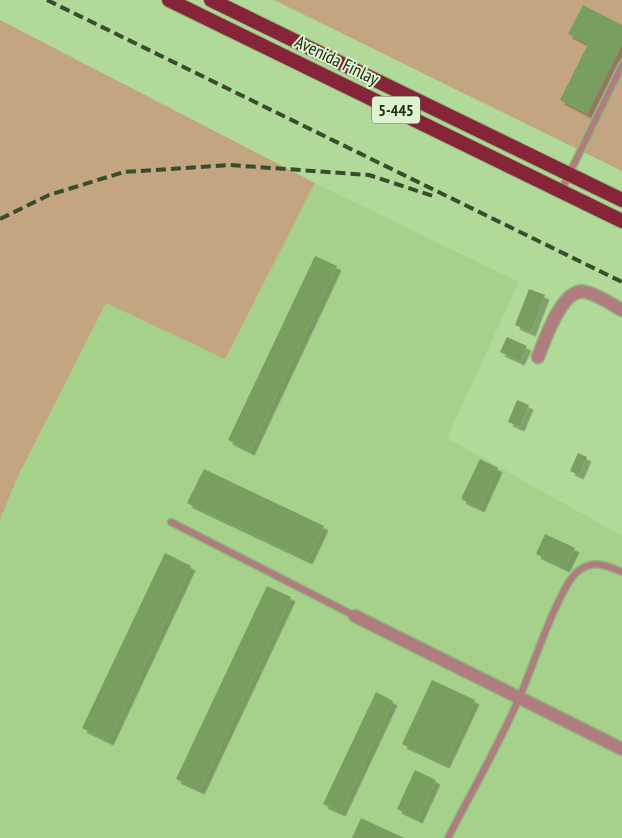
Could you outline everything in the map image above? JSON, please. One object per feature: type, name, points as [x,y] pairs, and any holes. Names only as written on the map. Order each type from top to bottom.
[{"type":"highway","name":"Avenida Finlay","points":[[170,0],[622,221]]},
{"type":"highway","name":"Avenida Finlay","points":[[211,0],[622,200]]},
{"type":"street","points":[[538,358],[558,312],[568,298],[577,292],[586,292],[622,310]]},
{"type":"street","points":[[355,616],[622,750]]},
{"type":"lane","points":[[561,191],[622,65]]},
{"type":"lane","points":[[171,522],[355,616]]},
{"type":"lane","points":[[448,838],[520,698],[565,590],[576,573],[588,565],[603,564],[622,572]]},
{"type":"shaded area","points":[[274,0],[622,0],[622,171]]},
{"type":"shaded area","points":[[0,20],[315,183],[225,359],[106,303],[18,476],[0,520]]},
{"type":"shaded area","points":[[315,183],[519,282],[447,438],[622,536],[622,838],[0,838],[0,520],[18,476],[106,302],[225,359]]},
{"type":"building","points":[[583,5],[622,25],[622,44],[587,114],[560,100],[588,44],[568,34]]},
{"type":"building","points":[[315,256],[337,266],[250,451],[228,440]]},
{"type":"building","points":[[529,289],[545,295],[531,332],[515,325]]},
{"type":"building","points":[[507,337],[527,346],[520,361],[500,352]]},
{"type":"building","points":[[517,400],[529,405],[520,427],[508,422]]},
{"type":"building","points":[[578,453],[587,457],[579,475],[570,471]]},
{"type":"building","points":[[480,459],[498,468],[480,508],[461,499]]},
{"type":"building","points":[[204,469],[324,526],[308,560],[187,503]]},
{"type":"building","points":[[545,534],[575,548],[565,568],[536,554]]},
{"type":"building","points":[[165,553],[191,566],[109,741],[82,728]]},
{"type":"building","points":[[267,586],[291,597],[200,790],[176,779]]},
{"type":"building","points":[[432,680],[475,700],[445,764],[402,744]]},
{"type":"building","points":[[376,692],[393,701],[341,812],[323,804]]},
{"type":"building","points":[[415,770],[436,780],[418,819],[397,809]]},
{"type":"building","points":[[361,818],[404,838],[352,838]]},
{"type":"railway","points":[[47,0],[622,282]]},
{"type":"railway","points":[[0,219],[49,195],[124,172],[230,165],[369,175],[436,197]]}]
